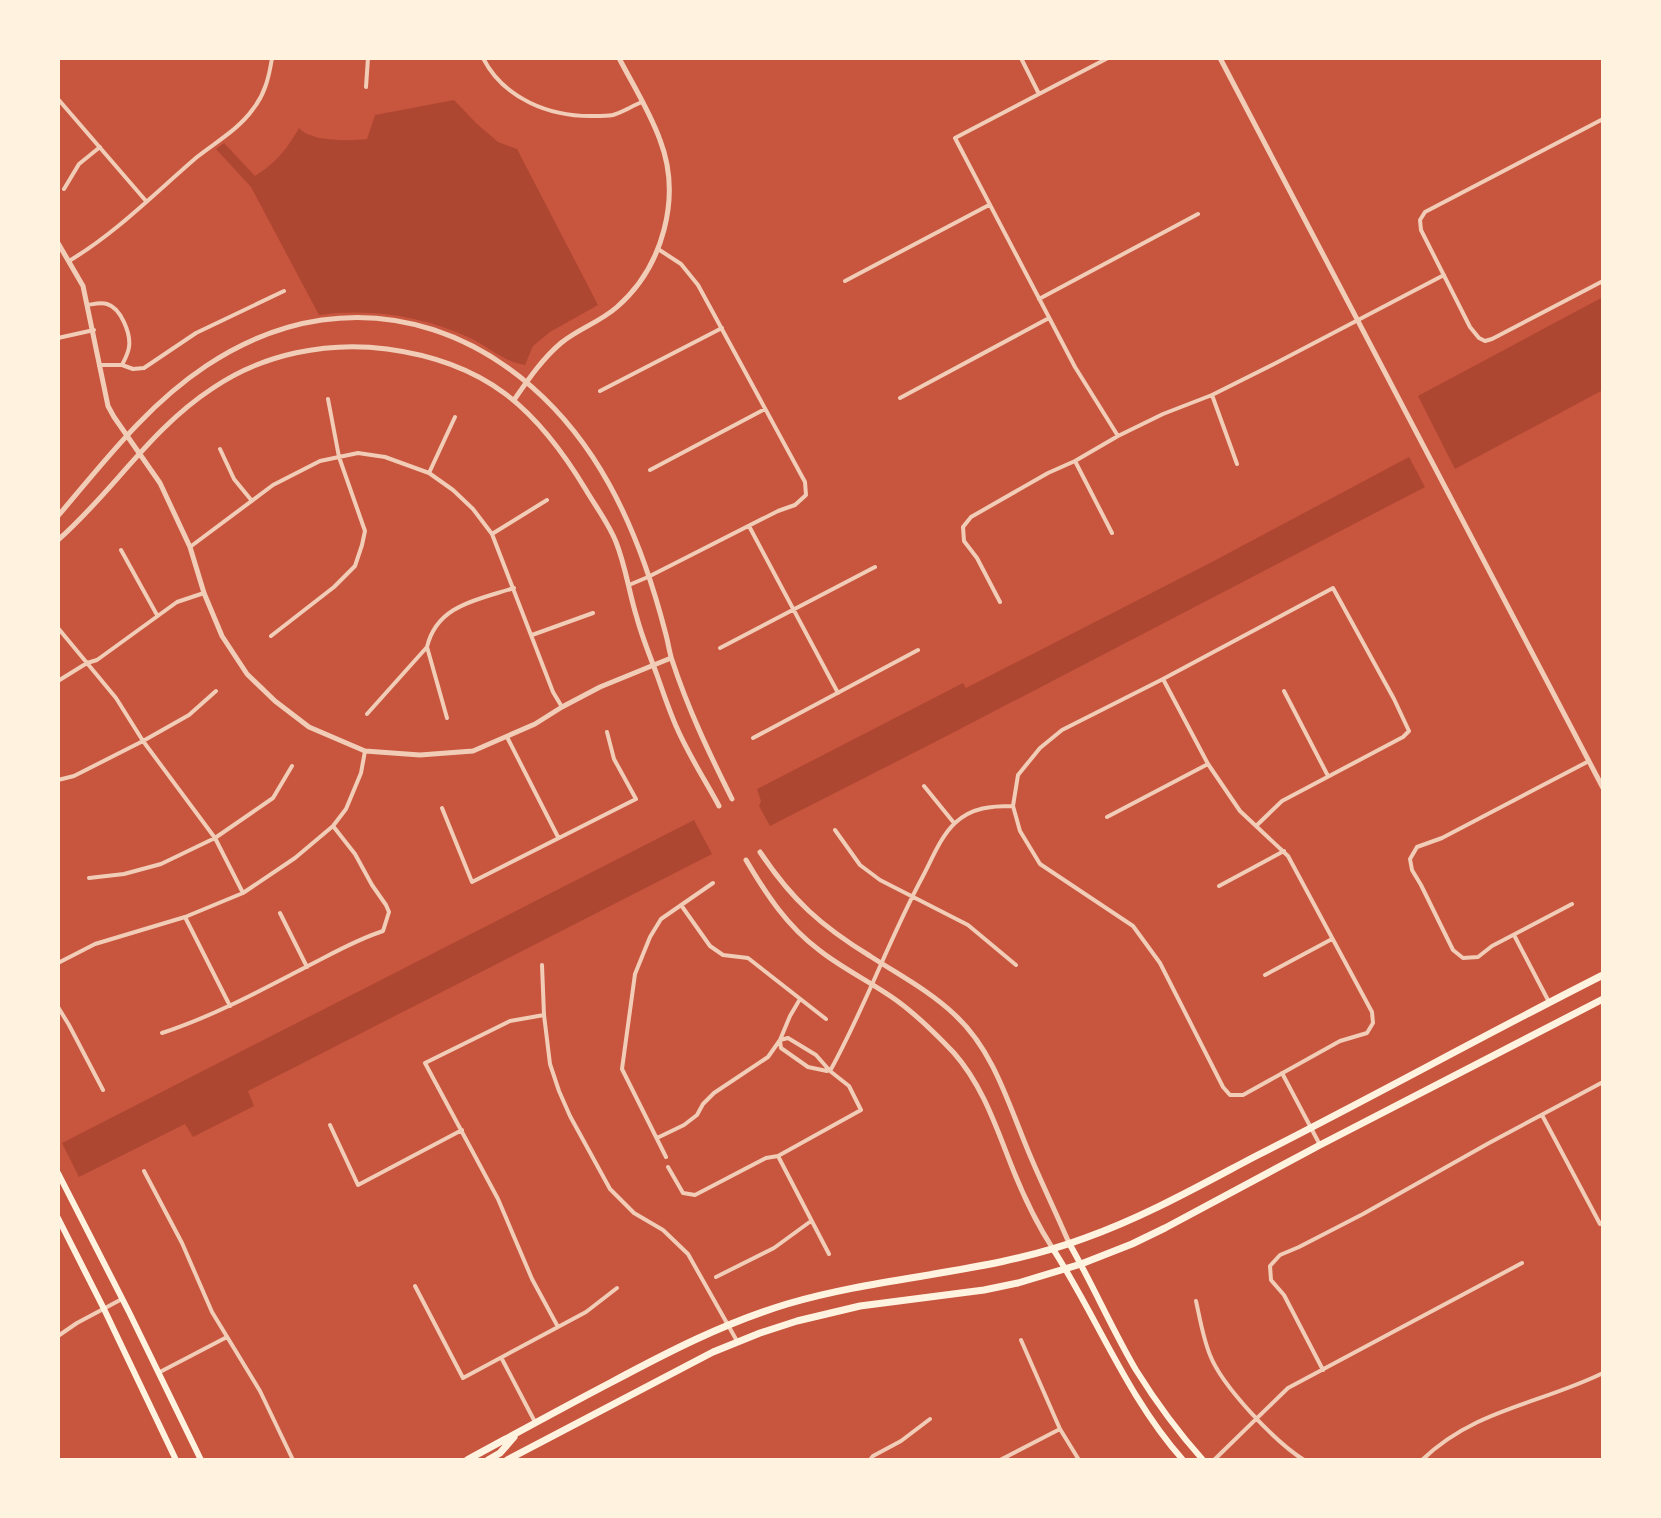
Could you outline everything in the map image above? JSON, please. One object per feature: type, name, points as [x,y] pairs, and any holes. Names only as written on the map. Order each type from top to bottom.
[{"type":"main road","points":[[467,1460],[652,1360],[728,1325],[788,1304],[849,1288],[986,1266],[1053,1249],[1149,1211],[1603,975]]},
{"type":"main road","points":[[507,1460],[737,1341],[832,1311],[892,1300],[984,1290],[1081,1264],[1165,1228],[1603,999]]},
{"type":"main road","points":[[58,1173],[201,1460]]},
{"type":"main road","points":[[58,1218],[176,1460]]},
{"type":"main road","points":[[1069,1243],[1150,1392],[1203,1460]]},
{"type":"main road","points":[[1053,1249],[1131,1389],[1162,1437],[1183,1460]]},
{"type":"main road","points":[[488,1460],[500,1453],[518,1432]]},
{"type":"street","points":[[69,261],[99,243],[244,120],[261,96],[272,58]]},
{"type":"street","points":[[366,87],[368,58]]},
{"type":"street","points":[[483,58],[507,90],[540,108],[576,116],[612,115],[642,102]]},
{"type":"street","points":[[514,400],[561,342],[602,318],[635,288],[658,249],[667,220],[667,167],[660,140],[619,58]]},
{"type":"street","points":[[1021,58],[1039,94]]},
{"type":"street","points":[[1108,58],[955,138],[1083,382],[1118,436]]},
{"type":"street","points":[[1220,58],[1603,788]]},
{"type":"street","points":[[58,99],[146,201]]},
{"type":"street","points":[[1603,119],[1425,212],[1420,220],[1421,230],[1470,327],[1485,341],[1603,281]]},
{"type":"street","points":[[64,189],[79,164],[100,147]]},
{"type":"street","points":[[845,281],[989,205]]},
{"type":"street","points":[[1039,299],[1198,214]]},
{"type":"street","points":[[58,243],[83,286],[108,406],[160,483],[190,547],[222,636],[247,674],[309,727],[365,751],[420,755],[473,751],[535,724],[600,687],[671,658]]},
{"type":"street","points":[[629,585],[795,505],[806,495],[805,482],[691,274],[658,249]]},
{"type":"street","points":[[1000,602],[977,558],[964,541],[963,527],[971,517],[1118,436],[1212,395],[1444,275]]},
{"type":"street","points":[[99,365],[144,368],[196,333],[284,291]]},
{"type":"street","points":[[88,305],[105,303],[119,314],[129,339],[127,356],[122,365]]},
{"type":"street","points":[[900,398],[1049,318]]},
{"type":"street","points":[[58,516],[127,436],[182,383],[233,349],[278,330],[333,319],[382,319],[430,329],[482,350],[550,403],[595,460],[627,524],[648,577],[671,658],[704,745],[732,799]]},
{"type":"street","points":[[600,391],[722,328]]},
{"type":"street","points":[[58,338],[94,330]]},
{"type":"street","points":[[58,540],[84,517],[139,452],[192,402],[235,374],[293,353],[325,348],[374,347],[425,357],[470,371],[514,400],[551,439],[613,536],[637,619],[677,727],[719,806]]},
{"type":"street","points":[[1212,395],[1237,464]]},
{"type":"street","points":[[271,636],[334,587],[355,566],[365,531],[339,457],[328,399]]},
{"type":"street","points":[[650,470],[765,409]]},
{"type":"street","points":[[429,473],[455,417]]},
{"type":"street","points":[[220,449],[234,479],[252,501]]},
{"type":"street","points":[[190,547],[273,485],[320,461],[358,453],[385,457],[429,473],[473,509],[492,534],[553,692],[562,707]]},
{"type":"street","points":[[1075,461],[1112,533]]},
{"type":"street","points":[[492,534],[547,500]]},
{"type":"street","points":[[749,526],[838,693]]},
{"type":"street","points":[[121,550],[157,615]]},
{"type":"street","points":[[720,648],[875,567]]},
{"type":"street","points":[[447,718],[427,647],[430,634],[440,619],[457,607],[514,588]]},
{"type":"street","points":[[1163,679],[1208,764],[1240,811],[1256,826],[1284,851],[1372,1012],[1373,1023],[1367,1033],[1340,1041],[1243,1095],[1230,1095],[1223,1087],[1160,963],[1133,926],[1040,864],[1020,831],[1013,806],[1018,775],[1040,748],[1062,730],[1333,588],[1409,731],[1282,801],[1256,826]]},
{"type":"street","points":[[58,681],[97,660],[177,602],[204,593]]},
{"type":"street","points":[[532,635],[593,613]]},
{"type":"street","points":[[58,628],[116,698],[143,741],[215,838],[243,893]]},
{"type":"street","points":[[367,714],[427,647]]},
{"type":"street","points":[[753,738],[918,650]]},
{"type":"street","points":[[58,780],[74,776],[143,741],[189,715],[216,691]]},
{"type":"street","points":[[1284,691],[1328,776]]},
{"type":"street","points":[[442,808],[472,882],[636,799],[614,759],[607,732]]},
{"type":"street","points":[[507,737],[558,837]]},
{"type":"street","points":[[58,963],[95,944],[185,917],[243,893],[295,858],[333,826],[346,809],[361,773],[365,751]]},
{"type":"street","points":[[1572,904],[1492,946],[1478,957],[1463,958],[1453,950],[1412,870],[1410,859],[1417,847],[1442,838],[1589,761]]},
{"type":"street","points":[[1107,817],[1208,764]]},
{"type":"street","points":[[89,878],[124,874],[161,864],[215,838],[273,798],[292,766]]},
{"type":"street","points":[[924,786],[954,823]]},
{"type":"street","points":[[830,1071],[912,896],[954,823],[989,806],[1013,806]]},
{"type":"street","points":[[162,1033],[230,1006],[366,936],[383,931],[389,912],[386,905],[355,854],[333,826]]},
{"type":"street","points":[[835,830],[860,865],[880,880],[968,925],[1016,965]]},
{"type":"street","points":[[1219,886],[1284,851]]},
{"type":"street","points":[[760,852],[780,881],[822,924],[933,997],[956,1016],[985,1052],[1069,1243]]},
{"type":"street","points":[[746,860],[765,893],[794,926],[819,950],[918,1017],[975,1080],[1014,1172],[1053,1249]]},
{"type":"street","points":[[666,1157],[622,1069],[635,974],[661,919],[713,883]]},
{"type":"street","points":[[681,905],[710,946],[723,955],[748,958],[826,1019]]},
{"type":"street","points":[[280,913],[307,967]]},
{"type":"street","points":[[185,917],[230,1006]]},
{"type":"street","points":[[1514,935],[1549,1002]]},
{"type":"street","points":[[1265,975],[1332,939]]},
{"type":"street","points":[[542,965],[550,1064],[559,1091],[600,1173],[622,1203],[663,1230],[688,1254],[737,1341]]},
{"type":"street","points":[[657,1138],[684,1125],[697,1115],[714,1093],[768,1057],[800,999]]},
{"type":"street","points":[[58,1007],[103,1090]]},
{"type":"street","points":[[544,1015],[510,1021],[425,1063],[498,1199],[532,1279],[558,1327]]},
{"type":"street","points":[[668,1167],[683,1193],[695,1195],[766,1158],[778,1156],[861,1110],[849,1086],[816,1055],[788,1038],[780,1040]]},
{"type":"street","points":[[780,1040],[781,1048],[808,1067],[830,1071]]},
{"type":"street","points":[[1282,1073],[1320,1145]]},
{"type":"street","points":[[1323,1370],[1284,1295],[1271,1280],[1270,1266],[1280,1255],[1363,1214],[1603,1082]]},
{"type":"street","points":[[1542,1115],[1601,1223]]},
{"type":"street","points":[[330,1125],[358,1185],[462,1130]]},
{"type":"street","points":[[778,1156],[829,1254]]},
{"type":"street","points":[[144,1171],[174,1226],[212,1312],[260,1391],[293,1460]]},
{"type":"street","points":[[716,1277],[774,1248],[811,1221]]},
{"type":"street","points":[[1214,1460],[1288,1388],[1522,1263]]},
{"type":"street","points":[[415,1286],[463,1378],[586,1312],[617,1288]]},
{"type":"street","points":[[58,1336],[122,1299]]},
{"type":"street","points":[[1196,1301],[1209,1354],[1219,1374],[1258,1418],[1304,1460]]},
{"type":"street","points":[[158,1373],[227,1337]]},
{"type":"street","points":[[1021,1340],[1060,1429],[1079,1460]]},
{"type":"street","points":[[502,1359],[535,1422]]},
{"type":"street","points":[[1422,1460],[1472,1424],[1603,1373]]},
{"type":"street","points":[[870,1460],[930,1419]]},
{"type":"street","points":[[1000,1460],[1060,1429]]},
{"type":"shaded area","points":[[454,100],[498,142],[517,149],[598,305],[550,332],[533,346],[525,365],[510,361],[452,330],[415,319],[377,313],[319,315],[251,187],[216,149],[224,143],[255,176],[280,155],[299,128],[321,138],[367,139],[375,115]]},
{"type":"shaded area","points":[[1603,297],[1603,390],[1455,469],[1418,396]]},
{"type":"shaded area","points":[[1409,457],[1425,487],[770,826],[759,806],[761,801],[757,789],[963,683],[966,688]]},
{"type":"shaded area","points":[[694,820],[712,854],[248,1091],[254,1106],[193,1137],[185,1124],[79,1177],[62,1143]]}]
